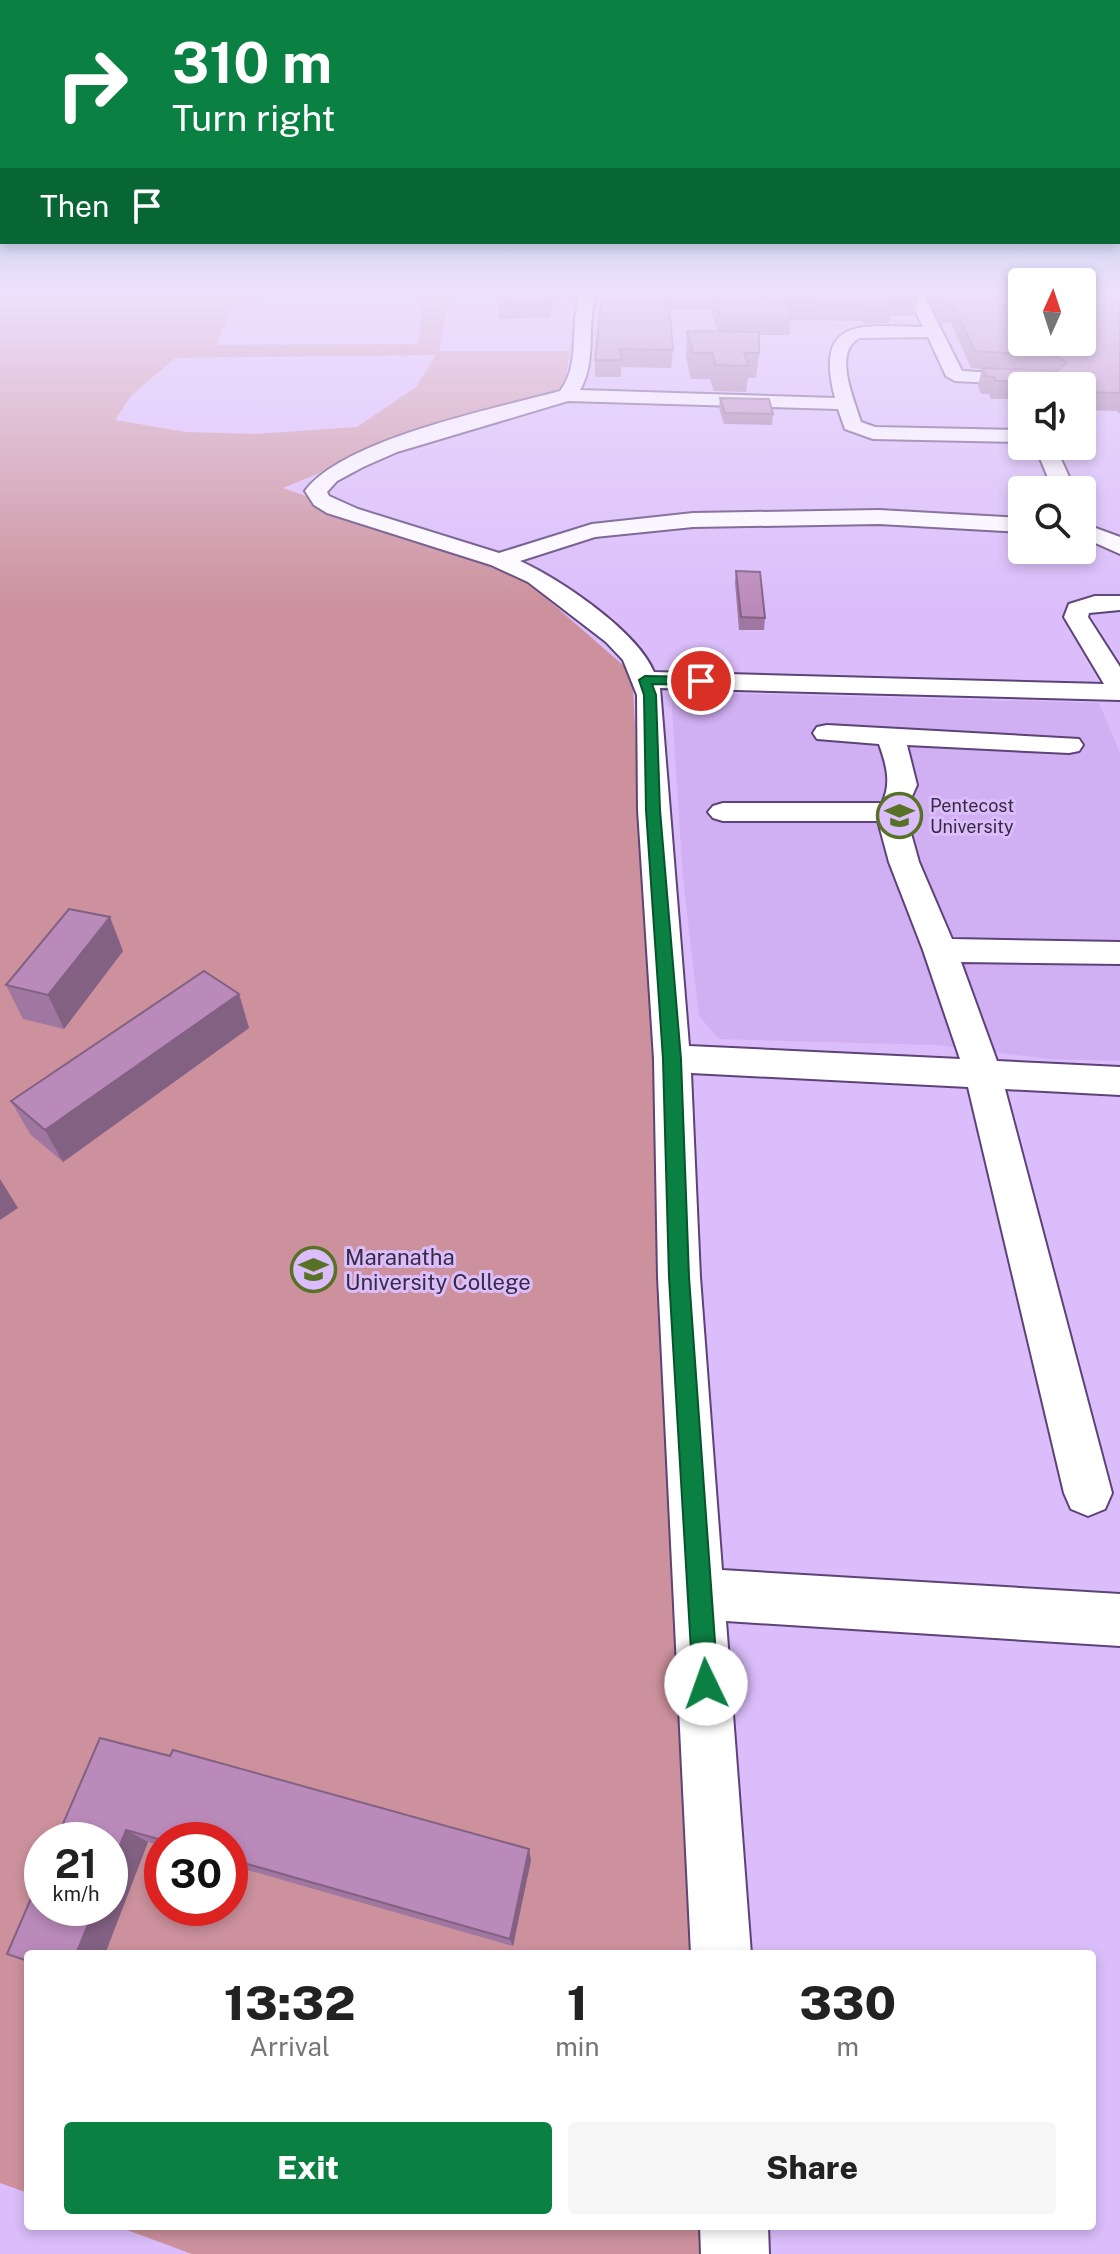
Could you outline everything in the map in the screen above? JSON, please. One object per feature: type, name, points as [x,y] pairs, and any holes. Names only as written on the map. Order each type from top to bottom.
[{"type":"street","points":[[556,398],[392,446],[337,470],[325,478],[316,491],[319,499],[327,505],[350,514],[499,560],[536,577],[615,637],[635,658],[650,695],[653,810],[672,1059],[679,1277],[721,1950]]},
{"type":"street","points":[[666,398],[846,404]]},
{"type":"street","points":[[845,398],[852,425],[873,433],[1008,436]]},
{"type":"street","points":[[499,560],[592,531],[693,520],[894,517],[1008,524]]},
{"type":"street","points":[[1096,534],[1120,547]]},
{"type":"street","points":[[1120,603],[1084,605],[1078,609],[1076,617],[1120,690]]},
{"type":"street","points":[[645,680],[1120,690]]},
{"type":"street","points":[[827,733],[1069,745]]},
{"type":"street","points":[[723,812],[890,812],[902,799],[903,780],[891,738]]},
{"type":"street","points":[[890,812],[904,862],[940,950],[983,1073],[1088,1493]]},
{"type":"street","points":[[940,950],[1120,953]]},
{"type":"street","points":[[672,1059],[1120,1081]]},
{"type":"street","points":[[701,1594],[1120,1620]]},
{"type":"street","points":[[734,2230],[735,2254]]},
{"type":"shaded area","name":"Maranatha University College","points":[[0,398],[130,398],[115,420],[186,432],[256,434],[357,427],[399,398],[534,398],[478,419],[395,442],[283,488],[515,571],[632,673],[706,1950],[24,1950],[24,2192],[0,2183]]},
{"type":"shaded area","name":"Pentecost University","points":[[671,692],[1099,703],[1120,753],[1120,1061],[1048,1059],[937,1045],[719,1039],[699,1016],[683,877]]},
{"type":"shaded area","points":[[127,2230],[722,2230],[723,2254],[192,2254]]},
{"type":"building","points":[[720,398],[769,399],[773,414],[725,413]]},
{"type":"building","points":[[736,571],[760,572],[765,618],[741,617]]},
{"type":"building","points":[[69,909],[110,917],[48,995],[6,985]]},
{"type":"building","points":[[204,971],[239,994],[45,1130],[11,1101]]},
{"type":"building","points":[[100,1738],[170,1756],[173,1750],[529,1849],[510,1939],[248,1864],[248,1822],[144,1822],[144,1835],[128,1831],[128,1822],[64,1822]]},
{"type":"building","points":[[24,1915],[24,1926],[88,1926],[78,1950],[24,1950],[24,1960],[7,1954]]},
{"type":"place","name":"Pentecost University","points":[[899,815]]},
{"type":"place","name":"Maranatha University College","points":[[314,1270]]},
{"type":"route","points":[[701,681],[645,680],[650,695],[653,810],[672,1059],[679,1277],[706,1684]]}]
